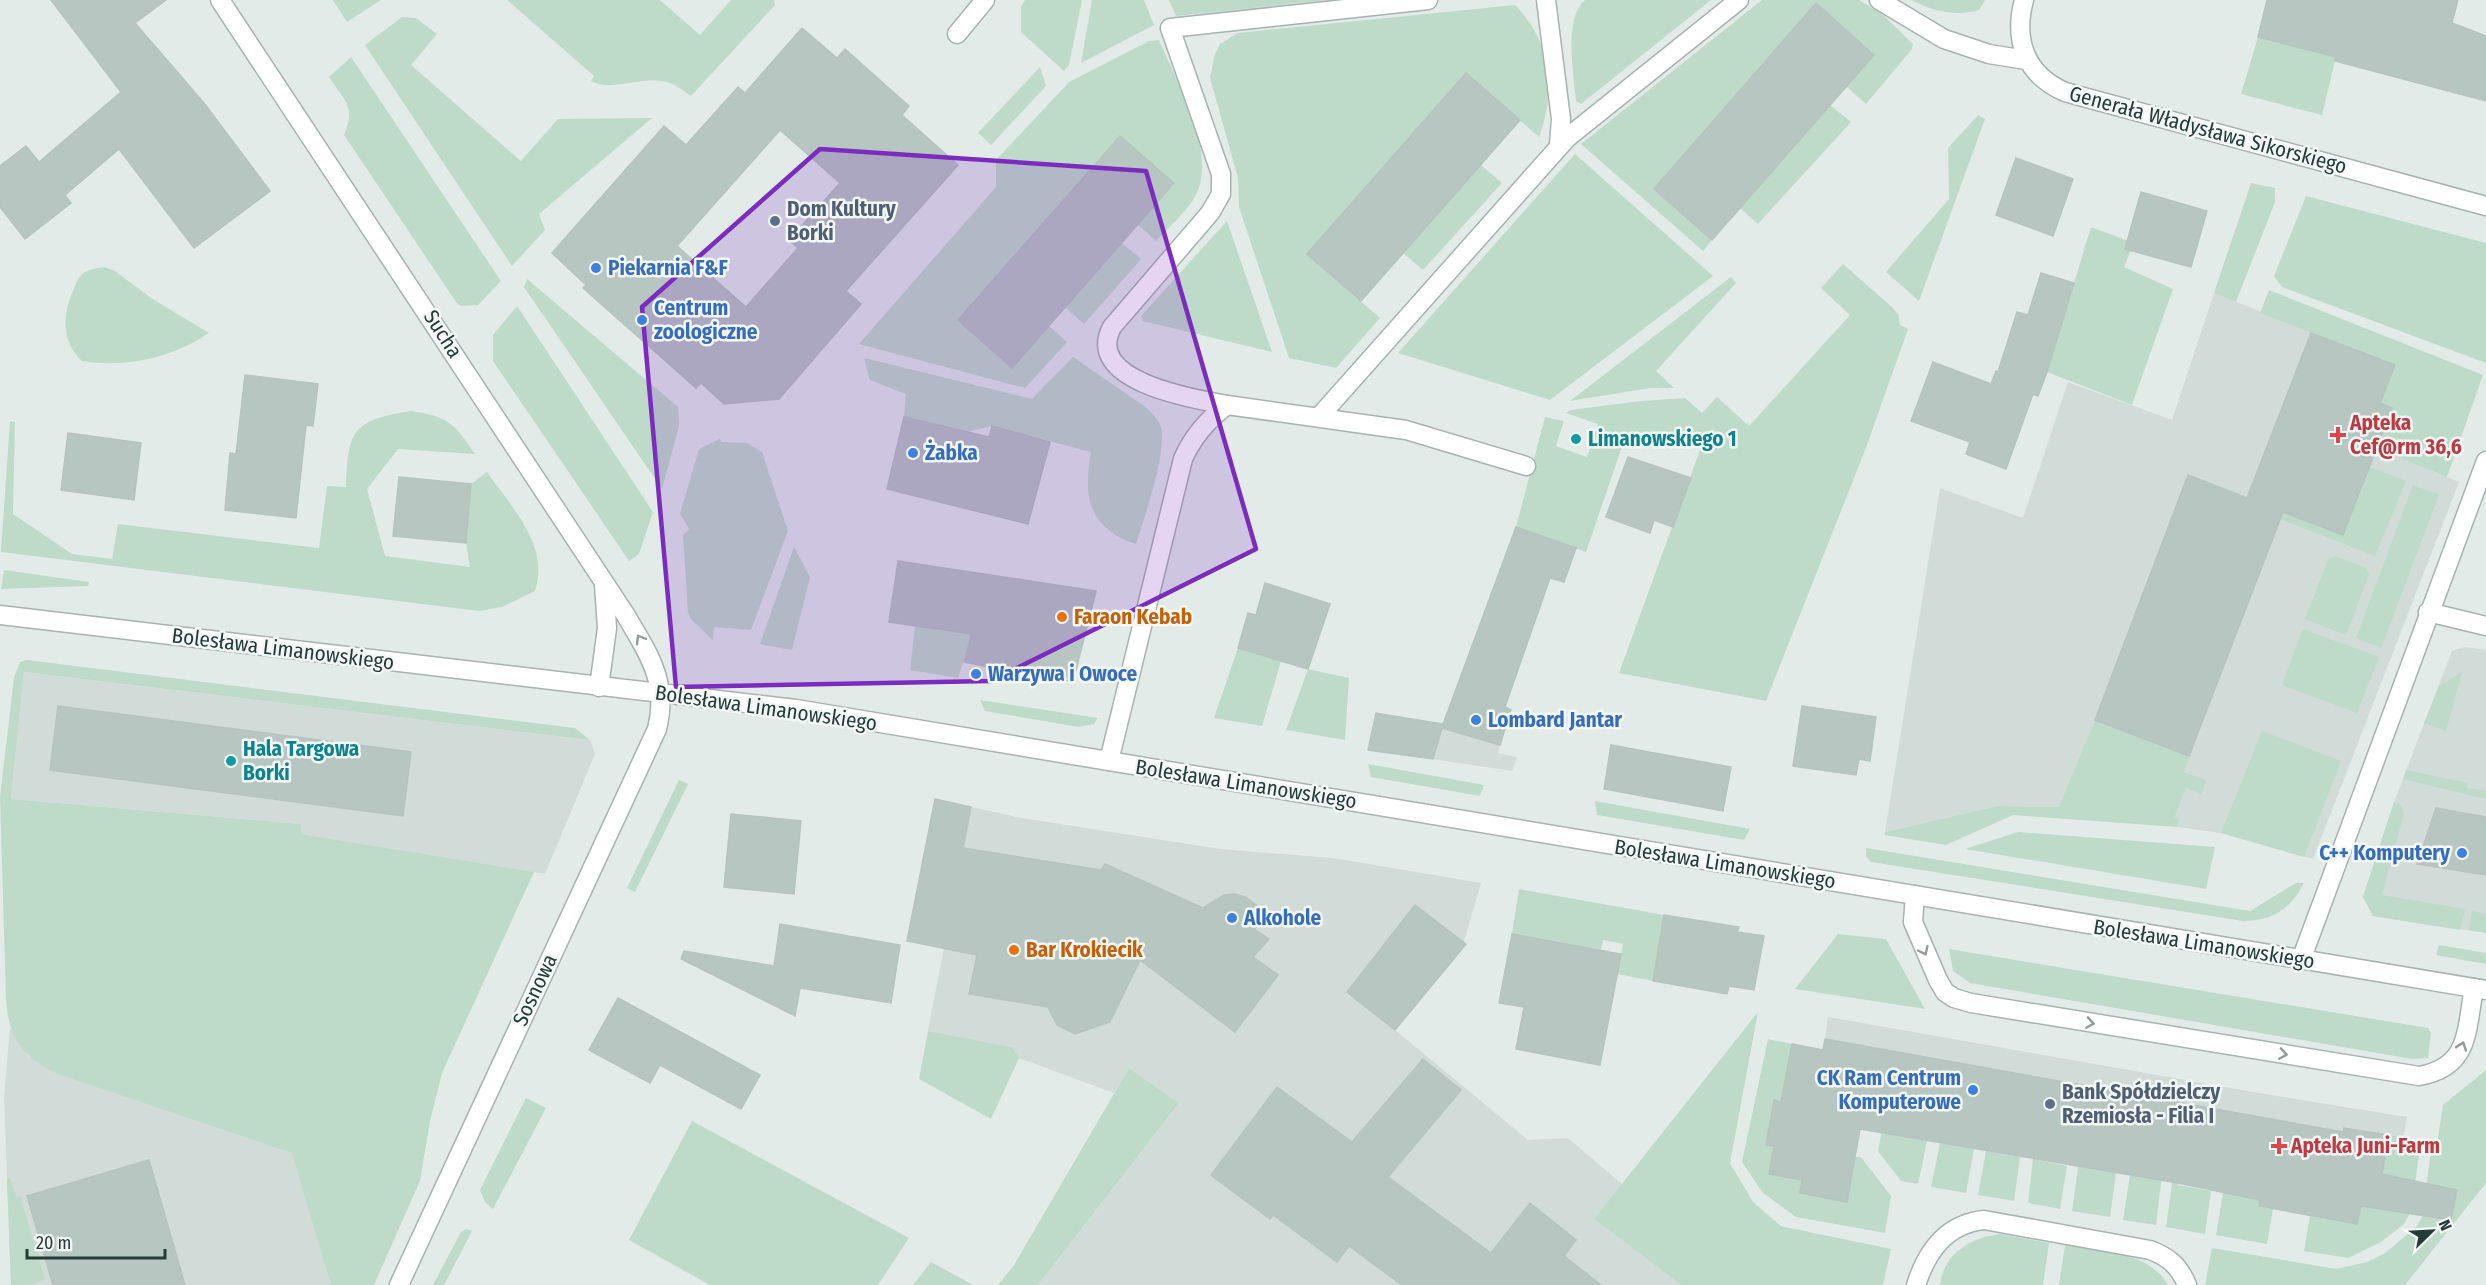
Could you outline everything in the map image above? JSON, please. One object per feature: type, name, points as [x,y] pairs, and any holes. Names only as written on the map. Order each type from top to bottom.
[{"type":"street","name":"Sucha","points":[[220,0],[604,580],[607,628],[599,687]]},
{"type":"street","points":[[957,34],[985,0]]},
{"type":"street","points":[[1428,0],[1170,28],[1221,174],[1221,194],[1210,213],[1112,327],[1106,338],[1106,350],[1110,359],[1118,366],[1155,388],[1181,397],[1406,430],[1526,466]]},
{"type":"street","points":[[1546,0],[1561,119],[1559,145]]},
{"type":"street","points":[[1319,417],[1559,145],[1739,0]]},
{"type":"street","points":[[1879,0],[1944,39],[1989,54],[2026,60],[2022,31],[2024,0]]},
{"type":"street","name":"Generała Władysława Sikorskiego","points":[[2026,60],[2036,74],[2050,86],[2084,99],[2486,206]]},
{"type":"street","points":[[1109,761],[1183,459],[1195,435],[1210,417],[1227,405]]},
{"type":"street","points":[[2301,960],[2428,612],[2486,461]]},
{"type":"street","points":[[604,580],[647,651],[662,693]]},
{"type":"street","points":[[2428,612],[2486,626]]},
{"type":"street","name":"Bolesława Limanowskiego","points":[[0,617],[476,670],[599,687],[796,709],[2480,989]]},
{"type":"street","name":"Sosnowa","points":[[399,1285],[657,729],[662,693]]},
{"type":"street","points":[[1915,895],[1913,922],[1938,980],[1946,992],[1954,998],[1971,1003],[2419,1076],[2443,1069],[2459,1055],[2480,989]]},
{"type":"street","points":[[1916,1285],[1923,1265],[1941,1238],[1969,1221],[1984,1220],[2150,1250],[2175,1263],[2187,1285]]},
{"type":"highlighted area","points":[[820,149],[1146,171],[1256,549],[991,681],[676,687],[642,307]]},
{"type":"shaded area","points":[[2214,293],[2395,365],[2380,403],[2392,408],[2377,449],[2459,482],[2313,859],[2221,833],[2177,827],[2180,820],[2175,817],[2186,788],[2205,780],[2184,772],[2095,720],[2060,807],[1997,806],[1885,832],[1940,488],[2023,518],[2068,382],[2172,420]]},
{"type":"shaded area","points":[[2465,647],[2486,650],[2486,933],[2373,916],[2363,897],[2394,802],[2452,651]]},
{"type":"shaded area","name":"Hala Targowa Borki","points":[[24,672],[590,740],[595,754],[545,874],[300,834],[301,824],[11,799]]},
{"type":"shaded area","points":[[1442,728],[1500,745],[1498,753],[1517,757],[1512,771],[1433,759]]},
{"type":"shaded area","points":[[971,807],[1022,818],[1220,849],[1333,858],[1481,883],[1462,948],[1429,989],[1416,979],[1383,1020],[1528,1140],[1568,1138],[1622,1184],[1594,1219],[1681,1285],[1038,1285],[1179,1103],[1129,1068],[1114,1093],[1019,1058],[1012,1047],[928,1031]]},
{"type":"shaded area","points":[[1828,1017],[2407,1117],[2403,1138],[2344,1128],[2343,1132],[1825,1039]]},
{"type":"shaded area","points":[[10,1027],[28,1056],[293,1153],[331,1285],[11,1285],[4,1098]]},
{"type":"green space","points":[[333,0],[381,0],[347,22]]},
{"type":"green space","points":[[507,0],[660,0],[700,35],[731,0],[774,0],[775,5],[691,96],[674,85],[662,81],[608,85],[591,81],[594,76]]},
{"type":"green space","points":[[1025,0],[1082,0],[1069,65],[1064,71],[1021,32],[1021,6]]},
{"type":"green space","points":[[1092,0],[1144,0],[1154,25],[1081,63]]},
{"type":"green space","points":[[1169,0],[1328,0],[1176,16]]},
{"type":"green space","points":[[1585,0],[1711,0],[1581,104],[1576,101],[1572,33],[1578,8]]},
{"type":"green space","points":[[1762,0],[1859,0],[1881,13],[1913,44],[1912,49],[1866,104],[1846,86],[1874,54],[1816,3],[1655,189],[1712,240],[1703,251],[1581,144]]},
{"type":"green space","points":[[1911,0],[1985,0],[1979,10],[1953,13],[1936,10]]},
{"type":"green space","points":[[1515,5],[1536,34],[1547,67],[1548,102],[1539,137],[1466,73],[1307,254],[1380,318],[1336,368],[1289,358],[1239,207],[1238,178],[1210,78],[1215,54],[1220,44],[1238,33]]},
{"type":"green space","points":[[402,17],[416,18],[437,34],[411,65],[521,161],[558,119],[652,118],[539,214],[545,230],[512,266],[365,45]]},
{"type":"green space","points":[[2258,37],[2336,57],[2322,115],[2241,94]]},
{"type":"green space","points":[[1159,40],[1193,120],[1202,163],[1200,183],[1189,206],[1156,241],[1138,225],[1174,183],[1012,368],[1049,326],[1067,342],[1025,388],[859,344],[996,187],[996,160],[1069,82],[1149,41]]},
{"type":"green space","points":[[351,57],[501,281],[478,305],[461,306],[456,302],[344,135],[349,110],[329,77]]},
{"type":"green space","points":[[1040,67],[1046,86],[991,145],[978,133]]},
{"type":"green space","points":[[1830,105],[1851,122],[1758,224],[1740,208]]},
{"type":"green space","points":[[1978,115],[1985,119],[1919,301],[1886,272],[1949,199],[1948,148]]},
{"type":"green space","points":[[1575,154],[1713,276],[1550,400],[1398,353]]},
{"type":"green space","points":[[1481,165],[1502,183],[1423,270],[1403,253]]},
{"type":"green space","points":[[2251,183],[2275,188],[2275,202],[2236,302],[2214,293]]},
{"type":"green space","points":[[2306,196],[2486,243],[2486,363],[2282,287],[2274,276]]},
{"type":"green space","points":[[1227,221],[1272,352],[1143,321],[1141,316]]},
{"type":"green space","points":[[2091,227],[2134,243],[2124,267],[2173,289],[2132,405],[2047,372]]},
{"type":"green space","points":[[1122,243],[1141,259],[1084,324],[1065,307]]},
{"type":"green space","points":[[1843,264],[1893,308],[1898,314],[1900,325],[1908,329],[1867,445],[1766,701],[1619,673],[1704,439],[1626,435],[1586,552],[1516,527],[1545,417],[1564,421],[1556,446],[1587,457],[1598,424],[1566,413],[1570,410],[1685,398],[1702,413],[1717,397],[1749,426],[1850,315],[1821,288]]},
{"type":"green space","points":[[104,267],[115,271],[151,298],[209,333],[180,349],[148,359],[116,363],[82,361],[75,354],[67,337],[66,319],[69,300],[83,274]]},
{"type":"green space","points":[[1731,277],[1736,283],[1656,371],[1674,388],[1650,388],[1570,401]]},
{"type":"green space","points":[[527,279],[678,407],[679,426],[662,489],[524,287]]},
{"type":"green space","points":[[2269,290],[2483,375],[2447,477],[2377,449],[2392,408],[2380,403],[2394,365],[2260,313]]},
{"type":"green space","points":[[517,306],[653,512],[639,554],[629,561],[493,361],[493,335]]},
{"type":"green space","points":[[1073,357],[1144,406],[1160,425],[1162,439],[1158,469],[1136,544],[1108,529],[1092,509],[1088,483],[1091,452],[992,426],[967,432],[904,417],[906,394],[870,380],[864,358],[1032,399]]},
{"type":"green space","points":[[410,411],[433,415],[449,423],[475,454],[398,449],[367,489],[385,556],[470,567],[466,543],[471,484],[487,472],[517,513],[533,542],[538,574],[535,591],[502,607],[479,611],[1,552],[10,421],[15,422],[13,514],[72,554],[112,559],[118,524],[319,548],[327,486],[346,487],[349,452],[357,431],[376,419]]},
{"type":"green space","points":[[720,439],[722,442],[747,443],[762,452],[788,531],[751,630],[714,627],[713,640],[691,619],[688,612],[683,535],[689,529],[680,514],[699,449]]},
{"type":"green space","points":[[2369,467],[2406,481],[2375,556],[2280,519],[2283,512],[2343,535]]},
{"type":"green space","points":[[2413,485],[2439,495],[2381,648],[2356,638]]},
{"type":"green space","points":[[794,547],[810,577],[792,650],[760,644]]},
{"type":"green space","points":[[2335,556],[2366,568],[2369,574],[2346,635],[2305,619],[2328,560]]},
{"type":"green space","points":[[4,570],[89,582],[88,586],[1,589]]},
{"type":"green space","points":[[978,614],[958,678],[910,670],[915,626],[953,632]]},
{"type":"green space","points":[[2303,629],[2379,657],[2357,713],[2282,685]]},
{"type":"green space","points":[[1238,648],[1281,661],[1262,726],[1214,718]]},
{"type":"green space","points":[[27,660],[575,728],[590,740],[24,672],[11,799],[301,824],[301,834],[534,872],[442,1073],[430,1121],[420,1181],[374,1285],[331,1285],[292,1153],[58,1074],[35,1060],[14,1036],[6,999],[0,797],[14,677],[20,662]]},
{"type":"green space","points":[[1308,669],[1349,678],[1345,740],[1286,730]]},
{"type":"green space","points":[[2462,672],[2446,731],[2424,723],[2439,686]]},
{"type":"green space","points":[[980,700],[1098,718],[1094,724],[1079,727],[985,711]]},
{"type":"green space","points":[[2095,720],[2189,756],[2184,772],[2206,780],[2201,794],[2186,788],[2175,817],[2180,820],[2177,827],[2013,815],[1946,845],[1884,835],[1885,832],[1997,806],[2059,807]]},
{"type":"green space","points":[[2262,731],[2341,761],[2304,857],[2221,833]]},
{"type":"green space","points":[[1368,764],[1484,785],[1480,796],[1371,777]]},
{"type":"green space","points":[[2406,770],[2468,783],[2467,788],[2486,791],[2486,799],[2403,779]]},
{"type":"green space","points":[[679,780],[688,784],[635,892],[627,888]]},
{"type":"green space","points":[[1595,801],[1750,829],[1744,840],[1597,815]]},
{"type":"green space","points":[[2394,802],[2401,805],[2404,813],[2382,895],[2465,909],[2460,930],[2373,916],[2363,897]]},
{"type":"green space","points":[[2018,832],[2215,847],[2206,889],[1965,849]]},
{"type":"green space","points":[[1866,848],[2250,911],[2296,883],[2304,883],[2293,900],[2280,912],[2263,919],[2243,921],[1871,862],[1866,856]]},
{"type":"green space","points":[[1519,889],[1664,915],[1653,981],[1617,974],[1623,944],[1603,940],[1601,950],[1512,934]]},
{"type":"green space","points":[[2472,911],[2486,914],[2486,933],[2469,930]]},
{"type":"green space","points":[[1838,934],[1886,939],[1925,1009],[1795,989]]},
{"type":"green space","points":[[2439,945],[2486,953],[2486,964],[2436,955]]},
{"type":"green space","points":[[1949,949],[2428,1028],[2431,1033],[2428,1058],[2412,1059],[1970,983],[1953,971]]},
{"type":"green space","points":[[1758,1012],[1730,1163],[1753,1202],[1781,1226],[1891,1249],[1883,1285],[1681,1285],[1594,1219]]},
{"type":"green space","points":[[928,1031],[1012,1047],[1019,1058],[991,1119],[919,1079]]},
{"type":"green space","points":[[1768,1039],[1792,1044],[1781,1102],[1773,1101],[1766,1145],[1774,1146],[1769,1174],[1802,1180],[1800,1193],[1847,1202],[1855,1157],[1861,1157],[1891,1196],[1885,1233],[1796,1217],[1763,1193],[1742,1162]]},
{"type":"green space","points":[[1129,1068],[1179,1103],[1038,1285],[998,1285],[1014,1265]]},
{"type":"green space","points":[[2486,1070],[2486,1183],[2405,1285],[2205,1285],[2212,1248],[2336,1269],[2367,1262],[2384,1254],[2417,1226],[2422,1217],[2431,1151],[2436,1150],[2443,1105]]},
{"type":"green space","points":[[526,1098],[546,1108],[493,1209],[485,1202],[480,1190]]},
{"type":"green space","points":[[692,1121],[909,1238],[878,1285],[710,1285],[629,1240]]},
{"type":"green space","points":[[1883,1125],[1900,1136],[1927,1141],[1918,1184],[1901,1181],[1878,1151]]},
{"type":"green space","points":[[2389,1135],[2421,1141],[2411,1211],[2404,1224],[2381,1242],[2348,1258],[2304,1251],[2310,1216],[2357,1224],[2361,1206],[2382,1174]]},
{"type":"green space","points":[[1940,1143],[1974,1149],[1966,1193],[1931,1187]]},
{"type":"green space","points":[[1986,1151],[2020,1157],[2014,1201],[1978,1195]]},
{"type":"green space","points":[[2033,1159],[2067,1166],[2060,1209],[2028,1203]]},
{"type":"green space","points":[[2079,1161],[2087,1168],[2116,1173],[2110,1217],[2072,1211]]},
{"type":"green space","points":[[2150,1173],[2162,1175],[2156,1225],[2123,1220],[2130,1175],[2148,1178]]},
{"type":"green space","points":[[2173,1177],[2179,1178],[2178,1185],[2211,1191],[2205,1234],[2166,1227]]},
{"type":"green space","points":[[7,1179],[10,1179],[17,1197],[20,1196],[45,1279],[30,1285],[11,1285]]},
{"type":"green space","points":[[2241,1189],[2261,1193],[2259,1207],[2273,1209],[2267,1244],[2216,1235],[2223,1193],[2239,1196]]},
{"type":"green space","points":[[466,1229],[472,1231],[444,1285],[433,1285],[461,1232]]},
{"type":"green space","points":[[1999,1234],[2049,1243],[2043,1285],[1940,1285],[1947,1264],[1960,1249],[1988,1236]]},
{"type":"green space","points":[[2065,1245],[2108,1251],[2136,1259],[2149,1265],[2168,1285],[2059,1285]]},
{"type":"green space","points":[[931,1262],[973,1285],[913,1285]]},
{"type":"building","points":[[51,0],[166,0],[135,23],[204,103],[270,191],[194,248],[119,149],[65,195],[71,203],[25,239],[0,207],[0,166],[26,146],[39,162],[121,92]]},
{"type":"building","points":[[2267,0],[2458,0],[2452,23],[2486,36],[2486,101],[2335,61],[2336,57],[2258,37]]},
{"type":"building","points":[[1816,3],[1874,55],[1712,240],[1654,189]]},
{"type":"building","points":[[802,28],[837,58],[845,49],[909,106],[902,115],[958,165],[846,291],[861,304],[779,399],[724,404],[701,383],[696,388],[583,288],[586,285],[552,253],[664,126],[686,145],[738,87],[745,93]],"holes":[[[780,130],[840,183],[789,240],[798,248],[746,307],[677,246]]]},
{"type":"building","points":[[1466,73],[1520,120],[1361,301],[1307,254]]},
{"type":"building","points":[[1120,136],[1174,183],[1012,368],[958,320]]},
{"type":"building","points":[[2016,158],[2073,179],[2053,236],[1996,215]]},
{"type":"building","points":[[2141,192],[2207,211],[2191,267],[2125,249]]},
{"type":"building","points":[[2041,273],[2074,283],[2047,372],[2038,396],[2033,394],[2006,469],[1966,454],[1970,442],[1911,421],[1933,362],[1991,384],[1996,371],[1998,372],[2017,312],[2028,315]]},
{"type":"building","points":[[2311,333],[2395,365],[2380,403],[2392,408],[2343,535],[2283,512],[2189,756],[2095,720],[2188,475],[2247,498]]},
{"type":"building","points":[[245,375],[318,384],[313,426],[306,425],[296,518],[225,510],[230,453],[236,454]]},
{"type":"building","points":[[904,417],[989,437],[992,426],[1050,442],[1028,524],[887,489]]},
{"type":"building","points":[[68,433],[141,443],[134,500],[61,490]]},
{"type":"building","points":[[1628,457],[1691,478],[1673,527],[1654,520],[1650,533],[1606,517]]},
{"type":"building","points":[[399,477],[471,484],[466,543],[393,536]]},
{"type":"building","points":[[1516,527],[1576,548],[1564,582],[1550,578],[1505,707],[1511,710],[1500,745],[1442,728],[1433,759],[1368,750],[1376,713],[1443,724],[1442,727]]},
{"type":"building","points":[[898,561],[1096,591],[1073,682],[1037,673],[1036,677],[964,662],[972,634],[889,622]]},
{"type":"building","points":[[1265,583],[1330,604],[1308,669],[1238,648],[1248,613],[1256,615]]},
{"type":"building","name":"Hala Targowa Borki","points":[[58,706],[411,752],[403,816],[50,770]]},
{"type":"building","points":[[1802,706],[1876,717],[1870,761],[1859,759],[1856,775],[1793,766]]},
{"type":"building","points":[[1611,745],[1731,767],[1723,811],[1604,789]]},
{"type":"building","points":[[935,799],[971,807],[963,848],[1101,870],[1105,864],[1203,908],[1224,895],[1234,894],[1245,897],[1259,907],[1255,930],[1269,939],[1253,957],[1278,975],[1235,1032],[1140,960],[1110,1022],[1075,1034],[1057,1025],[1048,1007],[969,994],[977,955],[907,941]]},
{"type":"building","points":[[2436,808],[2486,817],[2486,875],[2417,864]]},
{"type":"building","points":[[731,814],[801,821],[794,894],[724,887]]},
{"type":"building","points":[[1415,905],[1466,944],[1395,1030],[1347,992]]},
{"type":"building","points":[[1664,915],[1739,927],[1737,932],[1764,936],[1754,990],[1729,986],[1727,994],[1653,981]]},
{"type":"building","points":[[780,924],[900,945],[891,1003],[800,988],[795,1016],[681,959],[684,951],[774,966]]},
{"type":"building","points":[[1512,934],[1621,954],[1600,1065],[1516,1049],[1524,1007],[1499,1003]]},
{"type":"building","points":[[618,998],[760,1075],[741,1109],[660,1065],[650,1083],[589,1050]]},
{"type":"building","points":[[1825,1039],[2343,1132],[2344,1128],[2389,1135],[2382,1174],[2457,1190],[2451,1220],[2361,1206],[2357,1224],[2259,1206],[2260,1200],[2178,1183],[1860,1129],[1847,1202],[1800,1193],[1802,1180],[1769,1174],[1774,1146],[1766,1145],[1774,1100],[1781,1102],[1792,1044],[1823,1050]]},
{"type":"building","points":[[1423,1059],[1461,1090],[1388,1177],[1491,1253],[1530,1203],[1576,1240],[1564,1256],[1601,1285],[1402,1285],[1349,1246],[1337,1262],[1273,1215],[1270,1219],[1211,1175],[1277,1087],[1352,1142]]},
{"type":"building","points":[[149,1160],[185,1285],[53,1285],[27,1196]]},
{"type":"place","name":"Dom Kultury Borki","points":[[775,221]]},
{"type":"place","name":"Piekarnia F&F","points":[[596,268]]},
{"type":"place","name":"Centrum zoologiczne","points":[[642,320]]},
{"type":"place","name":"Apteka Cef@rm 36,6","points":[[2338,435]]},
{"type":"place","name":"Limanowskiego 1","points":[[1576,439]]},
{"type":"place","name":"Żabka","points":[[913,453]]},
{"type":"place","name":"Faraon Kebab","points":[[1062,617]]},
{"type":"place","name":"Warzywa i Owoce","points":[[976,674]]},
{"type":"place","name":"Lombard Jantar","points":[[1476,720]]},
{"type":"place","name":"Hala Targowa Borki","points":[[231,761]]},
{"type":"place","name":"C++ Komputery","points":[[2462,853]]},
{"type":"place","name":"Alkohole","points":[[1232,918]]},
{"type":"place","name":"Bar Krokiecik","points":[[1014,950]]},
{"type":"place","name":"CK Ram Centrum Komputerowe","points":[[1973,1090]]},
{"type":"place","name":"Bank Spółdzielczy Rzemiosła - Filia I","points":[[2050,1104]]},
{"type":"place","name":"Apteka Juni-Farm","points":[[2279,1146]]}]
